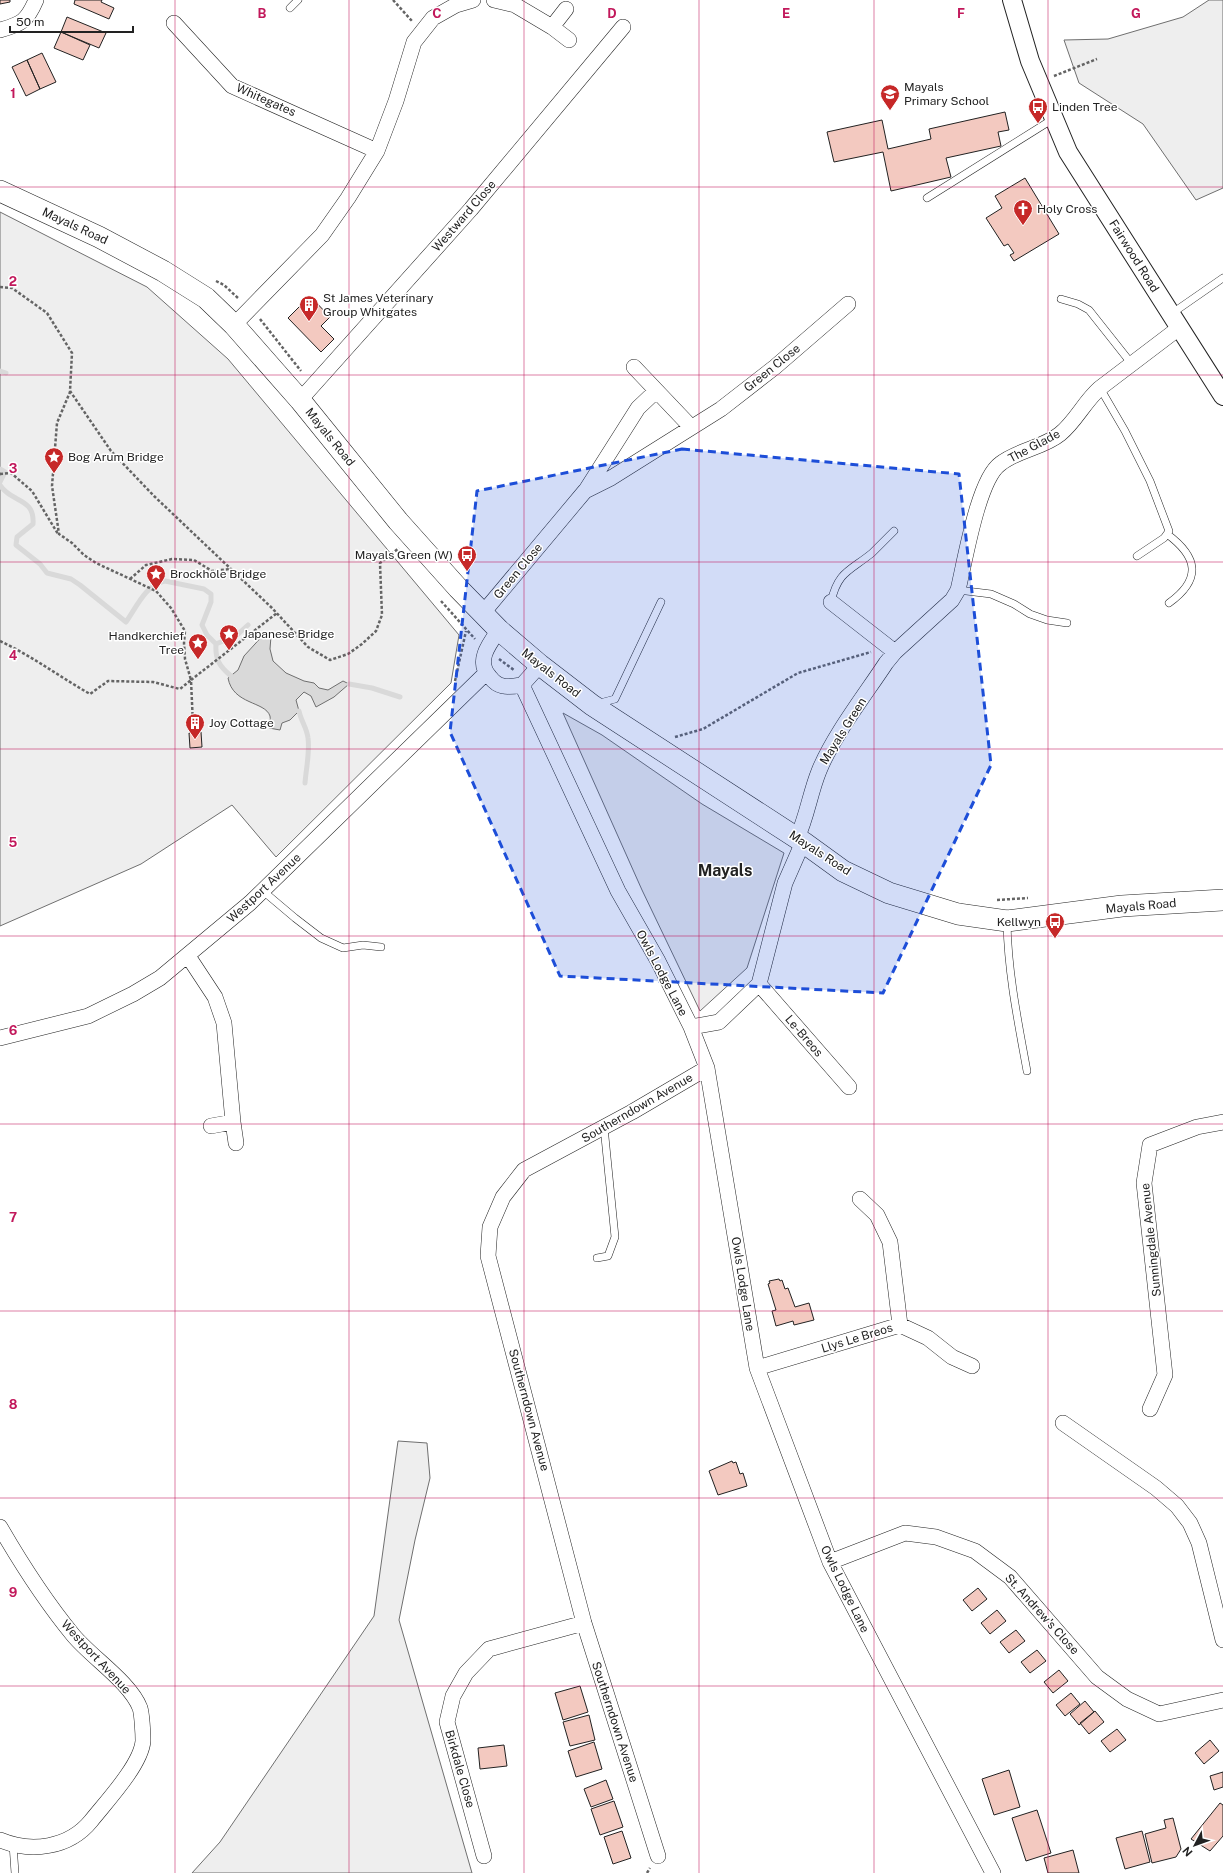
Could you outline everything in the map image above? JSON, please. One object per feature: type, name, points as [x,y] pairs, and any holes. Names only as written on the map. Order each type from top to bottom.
[{"type":"main road","name":"Mayals Road","points":[[0,191],[99,237],[162,271],[206,298],[234,325],[300,400],[398,521],[482,614],[499,630],[540,665],[592,705],[800,840],[843,871],[889,893],[958,914],[1007,921],[1122,906],[1223,900]]},
{"type":"street","points":[[0,30],[16,26],[28,17],[36,0]]},
{"type":"street","points":[[234,325],[322,235],[348,198],[377,151],[396,101],[414,42],[433,18],[456,5],[473,0]]},
{"type":"street","points":[[494,0],[515,5],[552,27],[569,40]]},
{"type":"street","name":"Fairwood Road","points":[[1012,0],[1030,61],[1068,152],[1223,396]]},
{"type":"street","points":[[552,27],[566,10]]},
{"type":"street","name":"Whitegates","points":[[174,23],[232,86],[377,151]]},
{"type":"street","name":"Westward Close","points":[[300,400],[471,209],[623,27]]},
{"type":"street","name":"Green Close","points":[[585,491],[611,478],[721,409],[775,367],[848,304]]},
{"type":"street","name":"The Glade","points":[[891,658],[952,600],[958,590],[981,496],[991,474],[1000,464],[1058,435],[1070,424],[1090,397],[1131,363],[1175,321]]},
{"type":"street","points":[[634,367],[691,427]]},
{"type":"street","name":"Green Close","points":[[482,614],[585,491],[638,408],[656,391]]},
{"type":"street","points":[[831,602],[891,658]]},
{"type":"street","points":[[499,630],[486,650],[483,663],[486,673],[495,683],[502,686],[522,685],[540,665]]},
{"type":"street","name":"Mayals Green","points":[[759,984],[785,883],[800,840],[818,772],[830,748],[891,658]]},
{"type":"street","name":"Westport Avenue","points":[[0,1038],[88,1016],[160,978],[188,956],[263,890],[486,673]]},
{"type":"street","name":"Owls Lodge Lane","points":[[522,685],[618,891],[658,961],[691,1027],[707,1068],[757,1368],[830,1562],[993,1873]]},
{"type":"street","points":[[188,956],[215,997],[224,1023],[236,1143]]},
{"type":"street","points":[[691,1027],[719,1022],[759,984]]},
{"type":"street","name":"Le-Breos","points":[[759,984],[849,1087]]},
{"type":"street","name":"Southerndown Avenue","points":[[658,1856],[584,1622],[488,1256],[490,1227],[503,1197],[524,1170],[604,1127],[707,1068]]},
{"type":"street","points":[[211,1126],[234,1122]]},
{"type":"street","name":"Sunningdale Avenue","points":[[1150,1409],[1165,1375],[1144,1183],[1150,1145],[1198,1127],[1223,1122]]},
{"type":"street","points":[[860,1199],[877,1215],[890,1242],[900,1325]]},
{"type":"street","name":"Llys Le Breos","points":[[757,1368],[900,1325],[928,1338],[952,1357],[972,1366]]},
{"type":"street","points":[[1063,1423],[1156,1488],[1177,1506],[1190,1523],[1199,1543],[1223,1640]]},
{"type":"street","name":"Westport Avenue","points":[[2,1531],[38,1589],[74,1636],[126,1687],[140,1708],[143,1742],[132,1770],[84,1829],[60,1844],[37,1848],[7,1842]]},
{"type":"street","name":"St. Andrew's Close","points":[[830,1562],[905,1533],[936,1537],[975,1551],[1010,1577],[1097,1677],[1127,1699],[1159,1714],[1223,1700]]},
{"type":"street","name":"Birkdale Close","points":[[484,1856],[447,1722],[453,1696],[466,1673],[489,1649],[584,1622]]},
{"type":"lane","points":[[290,8],[298,0]]},
{"type":"lane","points":[[927,198],[1053,119]]},
{"type":"lane","points":[[1175,321],[1223,278]]},
{"type":"lane","points":[[1061,299],[1078,304],[1089,310],[1131,363]]},
{"type":"lane","points":[[1100,388],[1125,431],[1150,481],[1167,522],[1169,531],[1164,538],[1137,556]]},
{"type":"lane","points":[[831,602],[834,587],[841,577],[871,553],[894,531]]},
{"type":"lane","points":[[1167,534],[1185,549],[1192,568],[1188,585],[1182,594],[1169,603]]},
{"type":"lane","points":[[958,590],[991,594],[1014,604],[1030,614],[1047,620],[1067,623]]},
{"type":"lane","points":[[592,705],[615,699],[661,602]]},
{"type":"lane","points":[[263,890],[321,938],[343,948],[364,945],[381,947]]},
{"type":"lane","points":[[1007,921],[1011,982],[1027,1071]]},
{"type":"lane","points":[[597,1258],[608,1256],[616,1237],[604,1127]]},
{"type":"lane","points":[[7,1842],[15,1873]]},
{"type":"path","points":[[393,0],[422,32]]},
{"type":"path","points":[[1038,82],[1097,59]]},
{"type":"path","points":[[211,278],[224,285],[266,326],[314,385]]},
{"type":"path","points":[[0,287],[12,288],[47,313],[72,353],[70,391],[58,423],[52,486],[58,534]]},
{"type":"path","points":[[70,391],[111,451],[154,496],[277,613],[308,647],[330,660],[348,654],[362,644],[376,630],[382,615],[380,563],[402,545]]},
{"type":"path","points":[[0,474],[11,473],[32,491],[58,534],[72,543],[84,555],[106,568],[156,591],[171,608],[186,631],[184,643],[185,659],[191,680],[193,726]]},
{"type":"path","points":[[130,579],[146,565],[172,559],[194,560],[212,571],[231,569]]},
{"type":"path","points":[[0,641],[24,652],[57,675],[90,694],[108,682],[153,682],[180,689],[277,613]]},
{"type":"path","points":[[460,699],[451,689],[454,686],[466,631]]},
{"type":"path","points":[[681,742],[674,738],[703,729],[798,673],[873,651],[891,658]]},
{"type":"path","points":[[990,900],[1035,898]]},
{"type":"highlighted area","points":[[682,449],[959,474],[991,765],[883,993],[560,976],[450,732],[477,491]]},
{"type":"shaded area","points":[[1209,0],[1223,0],[1223,188],[1196,200],[1143,124],[1079,83],[1064,40],[1108,39],[1183,17]]},
{"type":"shaded area","points":[[0,212],[147,287],[228,359],[459,635],[451,683],[276,857],[232,805],[141,864],[0,926]]},
{"type":"shaded area","points":[[266,632],[271,636],[270,649],[273,661],[286,673],[304,681],[314,683],[319,688],[328,690],[343,681],[349,684],[334,697],[316,707],[311,696],[304,692],[296,700],[299,711],[290,720],[282,723],[280,730],[269,728],[270,716],[267,711],[242,698],[236,693],[231,687],[228,678],[238,670],[244,656]]},
{"type":"shaded area","points":[[563,713],[602,735],[702,804],[784,853],[747,968],[700,1011],[642,890]]},
{"type":"shaded area","points":[[398,1441],[427,1443],[430,1478],[415,1540],[399,1620],[472,1873],[192,1873],[220,1842],[374,1616]]},
{"type":"building","points":[[0,0],[10,0],[10,2],[0,4]]},
{"type":"building","points":[[75,0],[102,0],[101,2],[114,8],[109,19],[74,4]]},
{"type":"building","points":[[67,17],[106,33],[99,48],[61,32]]},
{"type":"building","points":[[61,32],[90,45],[83,60],[54,48]]},
{"type":"building","points":[[42,53],[56,82],[40,89],[27,60]]},
{"type":"building","points":[[27,60],[40,89],[26,96],[12,67]]},
{"type":"building","points":[[1005,112],[1009,130],[998,132],[1001,146],[946,158],[951,177],[891,191],[883,152],[834,162],[827,132],[882,120],[888,149],[931,139],[929,129]]},
{"type":"building","name":"Holy Cross","points":[[1025,178],[1059,234],[1014,261],[1010,255],[1014,253],[1008,244],[1004,246],[986,218],[1002,208],[995,196]]},
{"type":"building","name":"St James Veterinary Group Whitgates","points":[[310,296],[330,317],[321,326],[334,339],[321,352],[288,318]]},
{"type":"building","name":"Joy Cottage","points":[[201,732],[202,747],[190,748],[189,733]]},
{"type":"building","points":[[779,1279],[780,1281],[782,1280],[785,1289],[788,1288],[795,1307],[809,1303],[814,1320],[794,1325],[793,1321],[776,1326],[772,1311],[776,1310],[768,1284],[770,1283],[769,1281]]},
{"type":"building","points":[[732,1461],[733,1463],[736,1462],[740,1474],[743,1473],[747,1486],[718,1495],[709,1471]]},
{"type":"building","points":[[978,1588],[987,1599],[972,1611],[963,1600]]},
{"type":"building","points":[[997,1610],[1006,1621],[990,1634],[981,1623]]},
{"type":"building","points":[[1016,1630],[1025,1641],[1009,1653],[1000,1642]]},
{"type":"building","points":[[1037,1650],[1046,1661],[1030,1673],[1021,1662]]},
{"type":"building","points":[[1059,1670],[1068,1681],[1053,1693],[1044,1682]]},
{"type":"building","points":[[580,1686],[588,1712],[563,1720],[555,1693]]},
{"type":"building","points":[[1071,1693],[1080,1704],[1065,1716],[1056,1705]]},
{"type":"building","points":[[1085,1701],[1094,1712],[1079,1725],[1070,1714]]},
{"type":"building","points":[[1095,1711],[1104,1722],[1089,1734],[1080,1723]]},
{"type":"building","points":[[589,1715],[595,1740],[570,1746],[563,1722]]},
{"type":"building","points":[[1117,1729],[1126,1740],[1110,1752],[1101,1741]]},
{"type":"building","points":[[1210,1740],[1219,1751],[1204,1764],[1195,1753]]},
{"type":"building","points":[[594,1742],[602,1769],[576,1777],[568,1751]]},
{"type":"building","points":[[504,1745],[507,1766],[480,1769],[478,1748]]},
{"type":"building","points":[[1009,1770],[1020,1807],[994,1815],[982,1779]]},
{"type":"building","points":[[1223,1772],[1223,1787],[1214,1790],[1210,1776]]},
{"type":"building","points":[[606,1780],[613,1799],[591,1807],[584,1789]]},
{"type":"building","points":[[614,1801],[623,1827],[600,1835],[591,1809]]},
{"type":"building","points":[[1220,1803],[1223,1805],[1223,1836],[1210,1851],[1191,1839]]},
{"type":"building","points":[[1037,1810],[1051,1853],[1026,1861],[1012,1818]]},
{"type":"building","points":[[1173,1818],[1181,1849],[1176,1857],[1152,1863],[1145,1834],[1166,1828],[1164,1820]]},
{"type":"building","points":[[622,1831],[631,1858],[613,1864],[604,1837]]},
{"type":"building","points":[[1142,1831],[1150,1862],[1125,1869],[1116,1838]]},
{"type":"building","points":[[1073,1850],[1079,1873],[1048,1873],[1044,1858]]},
{"type":"waterway","points":[[0,371],[6,373]]},
{"type":"waterway","points":[[0,469],[5,472],[0,482]]},
{"type":"waterway","points":[[0,485],[5,491],[21,501],[30,509],[33,515],[33,524],[17,537],[16,545],[40,564],[47,573],[71,579],[126,622],[142,597],[158,583],[165,581],[204,589],[211,594],[211,602],[202,625],[207,635],[216,644]]},
{"type":"waterway","points":[[231,676],[223,669],[217,658],[216,644],[237,635],[248,625]]},
{"type":"waterway","points":[[349,684],[372,688],[400,697]]},
{"type":"waterway","points":[[299,711],[307,734],[308,743],[305,783]]},
{"type":"place","name":"Mayals Primary School","points":[[890,111]]},
{"type":"place","name":"Linden Tree","points":[[1038,124]]},
{"type":"place","name":"Holy Cross","points":[[1023,226]]},
{"type":"place","name":"St James Veterinary Group Whitgates","points":[[309,322]]},
{"type":"place","name":"Bog Arum Bridge","points":[[54,474]]},
{"type":"place","name":"Mayals Green (W)","points":[[467,572]]},
{"type":"place","name":"Brockhole Bridge","points":[[156,591]]},
{"type":"place","name":"Japanese Bridge","points":[[229,651]]},
{"type":"place","name":"Handkerchief Tree","points":[[198,660]]},
{"type":"place","name":"Joy Cottage","points":[[195,740]]},
{"type":"place","name":"Kellwyn","points":[[1055,939]]},
{"type":"district","name":"Mayals","points":[[725,870]]}]
